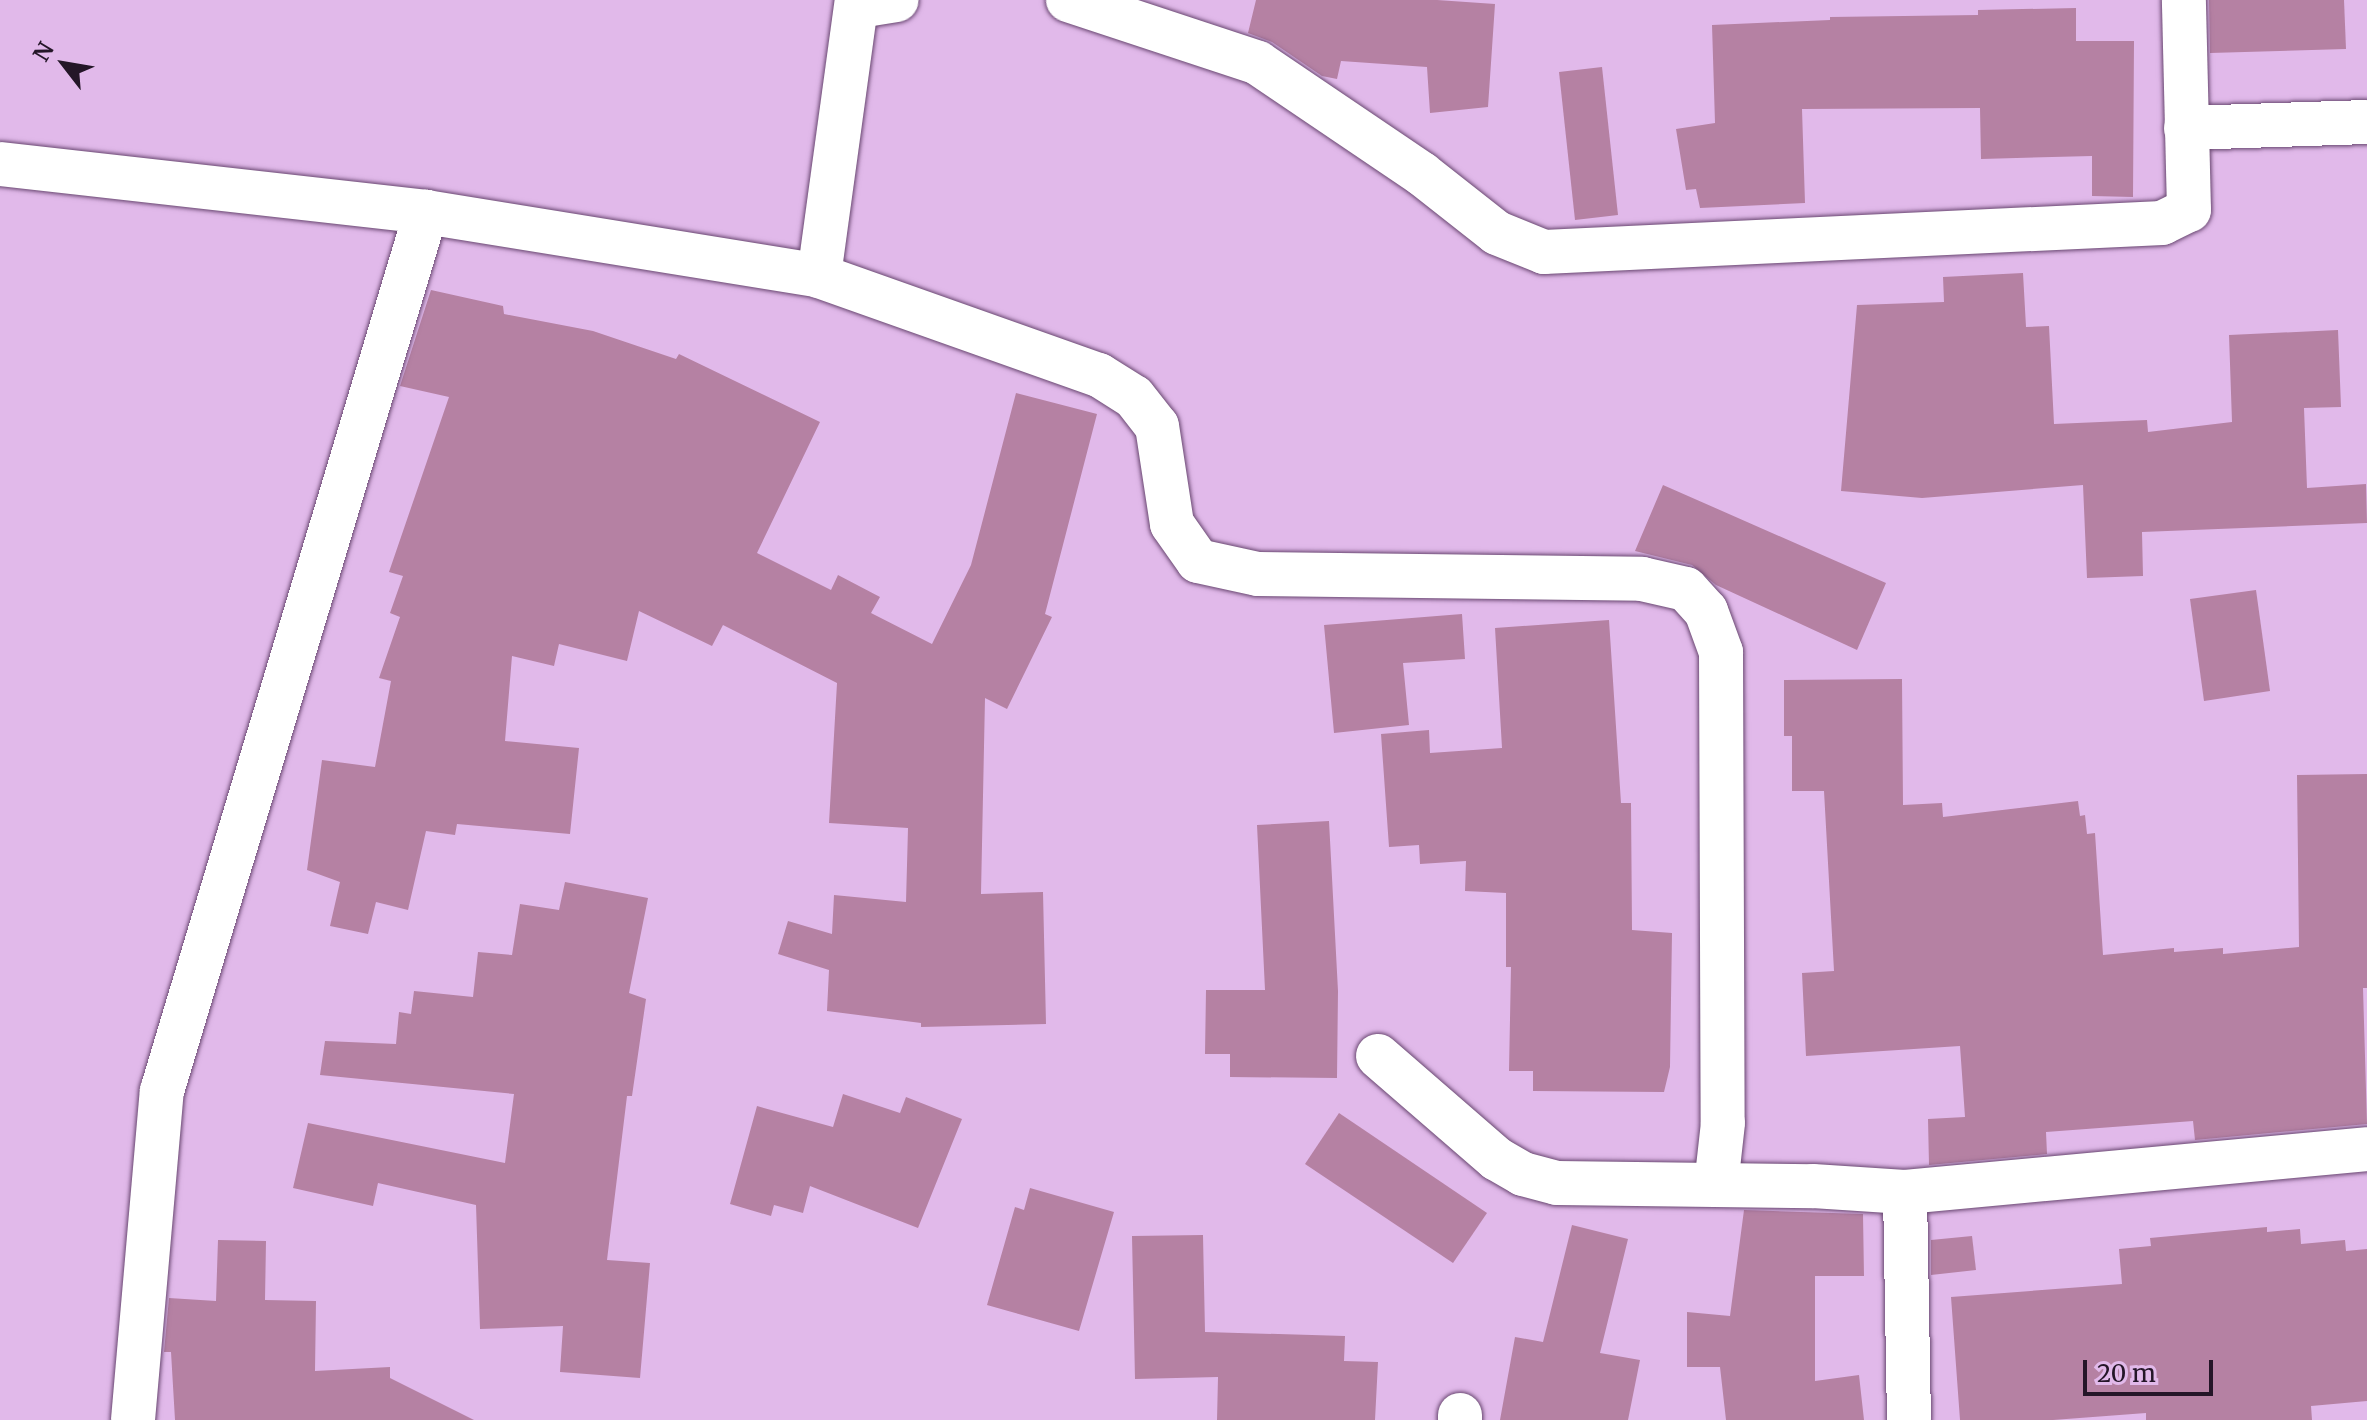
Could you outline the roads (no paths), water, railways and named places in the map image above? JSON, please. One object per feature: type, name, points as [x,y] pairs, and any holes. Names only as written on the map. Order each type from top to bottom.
[{"type":"street","points":[[1068,0],[1258,63],[1422,174],[1497,233],[1544,252],[2162,223],[2189,210],[2184,0]]},
{"type":"street","points":[[819,276],[871,2]]},
{"type":"street","points":[[2186,128],[2367,122]]},
{"type":"street","points":[[0,164],[426,212],[819,276],[1099,375],[1134,397],[1157,426],[1172,524],[1198,561],[1258,574],[1642,579],[1686,589],[1706,611],[1721,652],[1723,1123],[1716,1185]]},
{"type":"street","points":[[133,1420],[162,1091],[426,212]]},
{"type":"street","points":[[1378,1056],[1497,1159],[1523,1174],[1557,1183],[1905,1192],[2367,1149]]},
{"type":"street","points":[[1905,1192],[1909,1420]]}]
